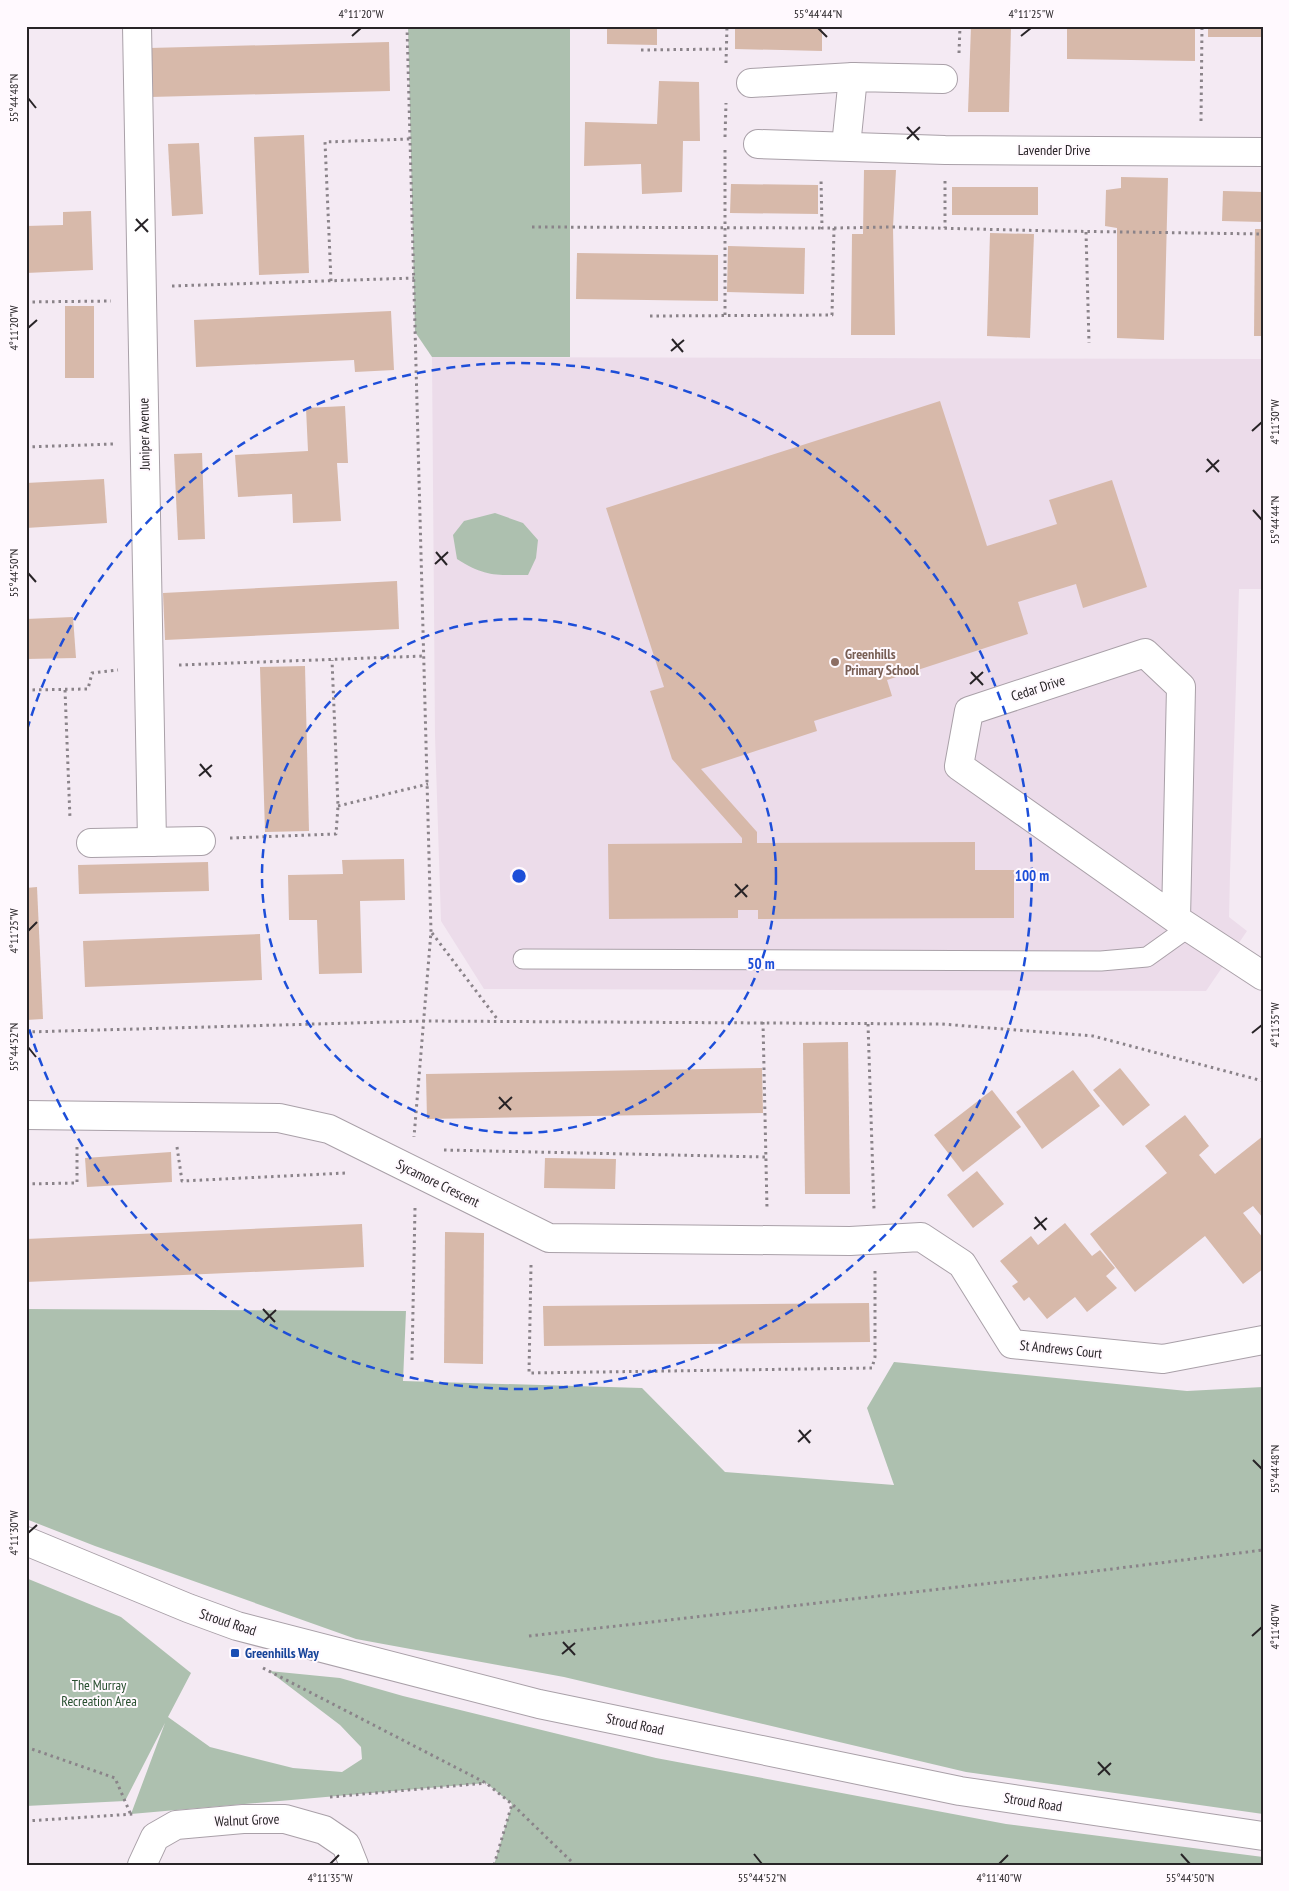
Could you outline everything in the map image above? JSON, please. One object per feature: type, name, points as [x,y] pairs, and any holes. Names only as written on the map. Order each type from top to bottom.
[{"type":"street","name":"Juniper Avenue","points":[[137,26],[152,842]]},
{"type":"street","points":[[833,145],[853,76]]},
{"type":"street","points":[[751,83],[853,76],[943,79]]},
{"type":"street","name":"Lavender Drive","points":[[758,144],[945,150],[1263,152]]},
{"type":"street","name":"Cedar Drive","points":[[1182,923],[1181,687],[1145,653],[969,711],[958,766],[1182,923],[1263,976]]},
{"type":"street","points":[[91,844],[201,840]]},
{"type":"street","name":"Sycamore Crescent","points":[[26,1115],[279,1118],[328,1129],[549,1238],[863,1240]]},
{"type":"street","name":"St Andrews Court","points":[[863,1240],[921,1237],[962,1264],[1012,1344],[1163,1359],[1263,1340]]},
{"type":"street","name":"Stroud Road","points":[[26,1541],[188,1608],[237,1626],[539,1704],[960,1791],[1263,1836]]},
{"type":"street","name":"Walnut Grove","points":[[142,1865],[155,1837],[176,1825],[243,1818],[285,1818],[324,1830],[346,1845],[354,1865]]},
{"type":"lane","points":[[523,959],[1101,960],[1147,957],[1182,923]]},
{"type":"path","points":[[407,26],[431,932],[414,1171],[412,1360]]},
{"type":"path","points":[[1201,152],[1202,26]]},
{"type":"path","points":[[641,50],[726,49]]},
{"type":"path","points":[[725,315],[726,94]]},
{"type":"path","points":[[331,281],[325,142],[410,139]]},
{"type":"path","points":[[822,228],[833,145]]},
{"type":"path","points":[[945,150],[945,228]]},
{"type":"path","points":[[532,227],[893,227],[1263,234]]},
{"type":"path","points":[[650,316],[832,315],[834,228]]},
{"type":"path","points":[[1086,232],[1089,343]]},
{"type":"path","points":[[26,302],[331,281],[414,278]]},
{"type":"path","points":[[26,446],[144,444]]},
{"type":"path","points":[[26,690],[88,689],[92,673],[149,666],[424,656]]},
{"type":"path","points":[[234,838],[336,834],[338,806],[332,660]]},
{"type":"path","points":[[66,690],[71,841],[91,844]]},
{"type":"path","points":[[338,806],[428,784]]},
{"type":"path","points":[[431,932],[498,1021]]},
{"type":"path","points":[[26,1032],[424,1021],[941,1024],[1093,1036],[1263,1081]]},
{"type":"path","points":[[763,1022],[767,1240]]},
{"type":"path","points":[[532,1229],[529,1373],[872,1368],[876,1357],[863,1240],[868,1024]]},
{"type":"path","points":[[26,1184],[77,1183],[76,1115]]},
{"type":"path","points":[[173,1116],[182,1182],[352,1173]]},
{"type":"path","points":[[442,1150],[766,1157]]},
{"type":"path","points":[[529,1636],[1080,1573],[1263,1550]]},
{"type":"path","points":[[261,1666],[486,1782],[512,1804],[575,1865]]},
{"type":"path","points":[[26,1747],[115,1778],[131,1814]]},
{"type":"path","points":[[494,1865],[512,1804]]},
{"type":"shaded area","name":"Greenhills Primary School","points":[[432,357],[1263,359],[1263,589],[1239,589],[1230,874],[1229,917],[1247,931],[1206,991],[484,989],[441,921],[435,735]]},
{"type":"green space","points":[[408,26],[570,26],[570,357],[432,357],[415,332]]},
{"type":"green space","points":[[495,513],[523,523],[538,540],[536,558],[528,575],[491,574],[475,569],[457,559],[453,535],[464,521]]},
{"type":"green space","points":[[26,1309],[406,1311],[403,1381],[642,1388],[725,1472],[894,1485],[867,1408],[894,1362],[1187,1391],[1263,1387],[1263,1814],[966,1772],[564,1677],[356,1639],[95,1546],[26,1519]]},
{"type":"green space","name":"The Murray Recreation Area","points":[[26,1578],[121,1617],[191,1673],[168,1717],[210,1747],[293,1768],[342,1772],[362,1759],[361,1747],[340,1725],[269,1671],[340,1678],[403,1696],[656,1758],[1006,1824],[1263,1857],[1263,1865],[494,1865],[512,1804],[486,1783],[131,1814],[165,1723],[125,1801],[26,1806]]},
{"type":"building","points":[[607,26],[657,26],[657,45],[607,44]]},
{"type":"building","points":[[735,26],[822,26],[822,51],[735,49]]},
{"type":"building","points":[[971,26],[1011,26],[1009,112],[968,112]]},
{"type":"building","points":[[1067,26],[1195,26],[1195,61],[1067,59]]},
{"type":"building","points":[[1208,26],[1263,26],[1263,37],[1208,37]]},
{"type":"building","points":[[389,42],[390,91],[150,97],[149,48]]},
{"type":"building","points":[[26,56],[28,56],[29,95],[26,95]]},
{"type":"building","points":[[659,81],[699,82],[700,141],[683,141],[682,192],[642,194],[641,164],[584,166],[585,122],[657,124]]},
{"type":"building","points":[[304,135],[309,273],[259,275],[254,137]]},
{"type":"building","points":[[199,143],[203,214],[172,216],[168,144]]},
{"type":"building","points":[[864,170],[896,170],[893,227],[895,335],[851,335],[852,234],[863,234]]},
{"type":"building","points":[[1121,177],[1168,178],[1164,340],[1117,338],[1117,228],[1105,226],[1106,190],[1121,188]]},
{"type":"building","points":[[731,184],[818,185],[818,214],[730,213]]},
{"type":"building","points":[[952,187],[1038,187],[1038,215],[952,215]]},
{"type":"building","points":[[1223,191],[1263,192],[1263,222],[1222,221]]},
{"type":"building","points":[[91,211],[93,270],[26,273],[26,226],[63,225],[63,212]]},
{"type":"building","points":[[1255,229],[1263,229],[1263,336],[1254,336]]},
{"type":"building","points":[[990,233],[1034,234],[1030,338],[987,336]]},
{"type":"building","points":[[728,246],[805,248],[804,294],[727,292]]},
{"type":"building","points":[[577,253],[718,255],[718,301],[576,299]]},
{"type":"building","points":[[65,306],[94,306],[94,378],[65,378]]},
{"type":"building","points":[[391,311],[394,370],[355,372],[354,360],[196,367],[194,320]]},
{"type":"building","points":[[940,401],[987,546],[1057,524],[1049,500],[1112,480],[1147,587],[1083,608],[1076,584],[1018,602],[1028,634],[887,680],[892,696],[814,721],[817,731],[701,769],[757,832],[757,843],[975,842],[975,870],[1014,870],[1014,918],[758,919],[758,910],[738,910],[738,918],[609,919],[608,844],[742,843],[742,838],[672,759],[650,691],[664,687],[606,508]]},
{"type":"building","points":[[345,406],[348,463],[337,463],[341,521],[293,523],[292,494],[238,497],[235,455],[308,451],[306,408]]},
{"type":"building","points":[[202,453],[205,539],[178,540],[174,454]]},
{"type":"building","points":[[104,479],[107,523],[26,528],[26,483]]},
{"type":"building","points":[[397,581],[399,629],[165,640],[163,593]]},
{"type":"building","points":[[73,617],[76,658],[26,659],[26,619]]},
{"type":"building","points":[[305,666],[309,831],[265,832],[260,667]]},
{"type":"building","points":[[404,859],[405,900],[360,901],[362,973],[319,974],[317,920],[289,920],[288,875],[343,874],[342,860]]},
{"type":"building","points":[[208,862],[209,891],[79,894],[78,865]]},
{"type":"building","points":[[37,887],[43,1019],[26,1020],[26,888]]},
{"type":"building","points":[[260,934],[262,980],[85,987],[83,941]]},
{"type":"building","points":[[848,1042],[850,1194],[805,1194],[803,1043]]},
{"type":"building","points":[[762,1068],[763,1113],[427,1119],[426,1074]]},
{"type":"building","points":[[1120,1068],[1150,1105],[1123,1126],[1093,1090]]},
{"type":"building","points":[[1073,1070],[1100,1106],[1042,1149],[1016,1112]]},
{"type":"building","points":[[992,1090],[1021,1127],[963,1172],[934,1135]]},
{"type":"building","points":[[1185,1115],[1209,1146],[1199,1155],[1215,1174],[1263,1136],[1263,1218],[1253,1206],[1243,1213],[1263,1238],[1263,1269],[1243,1284],[1205,1236],[1135,1292],[1090,1234],[1167,1173],[1145,1146]]},
{"type":"building","points":[[171,1152],[172,1182],[87,1187],[85,1158]]},
{"type":"building","points":[[545,1158],[616,1159],[615,1189],[544,1188]]},
{"type":"building","points":[[977,1171],[1004,1204],[973,1228],[947,1195]]},
{"type":"building","points":[[1065,1223],[1092,1256],[1100,1250],[1115,1268],[1106,1276],[1117,1288],[1087,1312],[1075,1297],[1047,1319],[1029,1297],[1024,1301],[1012,1286],[1018,1282],[1000,1261],[1031,1236],[1038,1245]]},
{"type":"building","points":[[362,1224],[364,1267],[26,1282],[26,1239]]},
{"type":"building","points":[[445,1232],[484,1233],[483,1364],[444,1363]]},
{"type":"building","points":[[869,1303],[870,1342],[544,1346],[543,1306]]},
{"type":"place","name":"Greenhills Primary School","points":[[835,662]]},
{"type":"place","name":"Greenhills Way","points":[[235,1653]]}]
